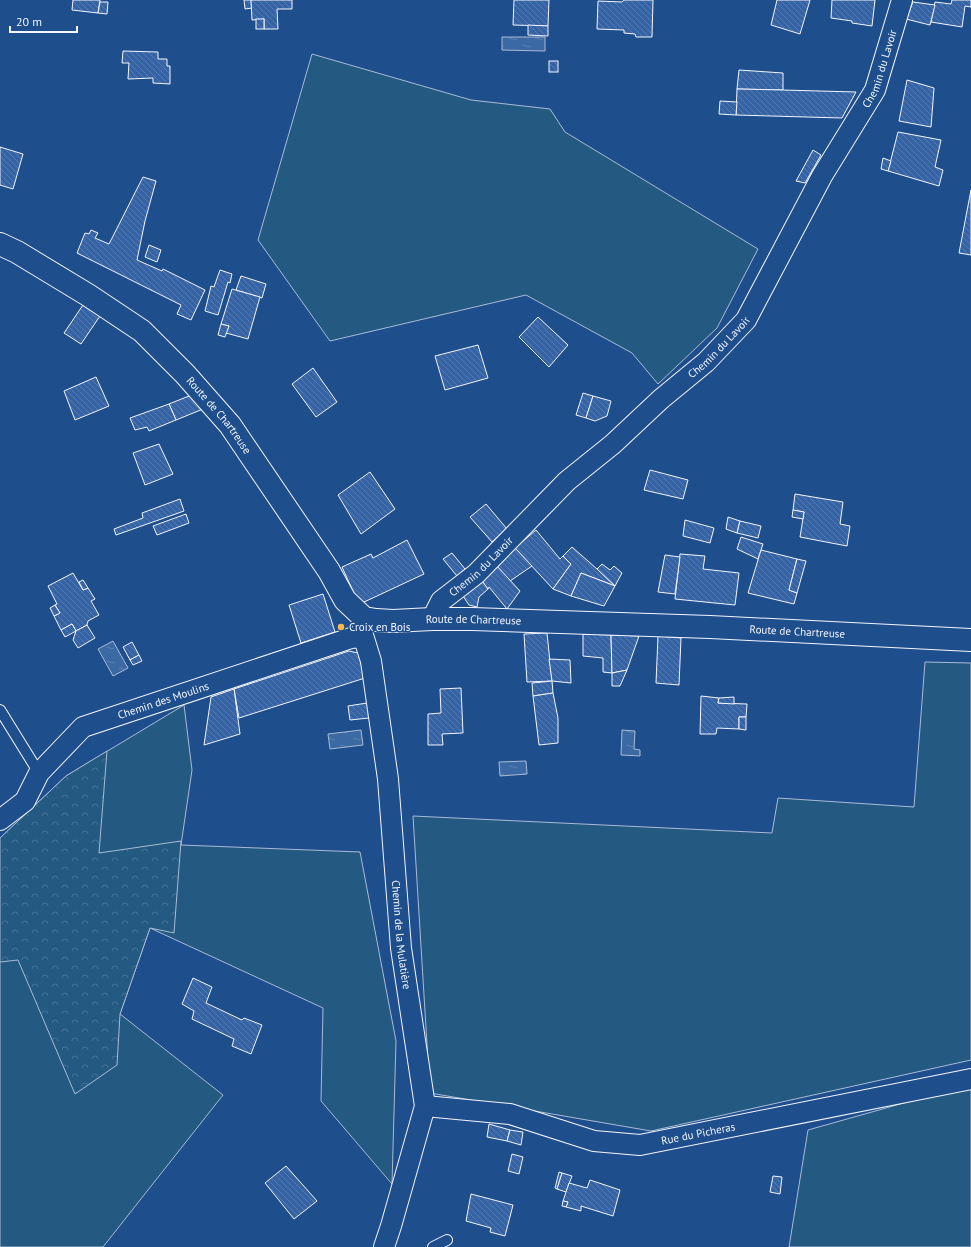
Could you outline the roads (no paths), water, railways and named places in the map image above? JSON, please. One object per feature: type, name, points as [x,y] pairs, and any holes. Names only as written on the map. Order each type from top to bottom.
[{"type":"main road","name":"Route de Chartreuse","points":[[0,244],[17,252],[88,295],[142,331],[185,374],[230,425],[329,571],[363,628],[376,620],[472,619],[710,627],[971,640]]},
{"type":"street","name":"Chemin du Lavoir","points":[[432,619],[440,601],[476,574],[567,481],[613,444],[661,399],[706,362],[746,320],[822,176],[875,90],[902,0]]},
{"type":"street","name":"Chemin des Moulins","points":[[0,820],[25,801],[39,773],[83,728],[350,638],[363,628]]},
{"type":"street","name":"Chemin de la Mulatière","points":[[363,628],[371,661],[388,779],[401,948],[425,1106],[384,1247]]},
{"type":"street","name":"Rue du Picheras","points":[[425,1106],[510,1114],[594,1141],[640,1145],[971,1079]]},
{"type":"lane","points":[[0,710],[39,773]]},
{"type":"lane","points":[[433,1247],[447,1240]]},
{"type":"water","points":[[502,37],[545,37],[545,51],[502,50]]},
{"type":"water","points":[[113,641],[128,668],[113,676],[98,649]]},
{"type":"water","points":[[361,730],[363,745],[330,749],[328,734]]},
{"type":"water","points":[[622,730],[635,731],[634,749],[640,750],[640,756],[621,755]]},
{"type":"water","points":[[526,761],[527,774],[500,776],[499,762]]},
{"type":"place","name":"Croix en Bois","points":[[341,627]]}]
